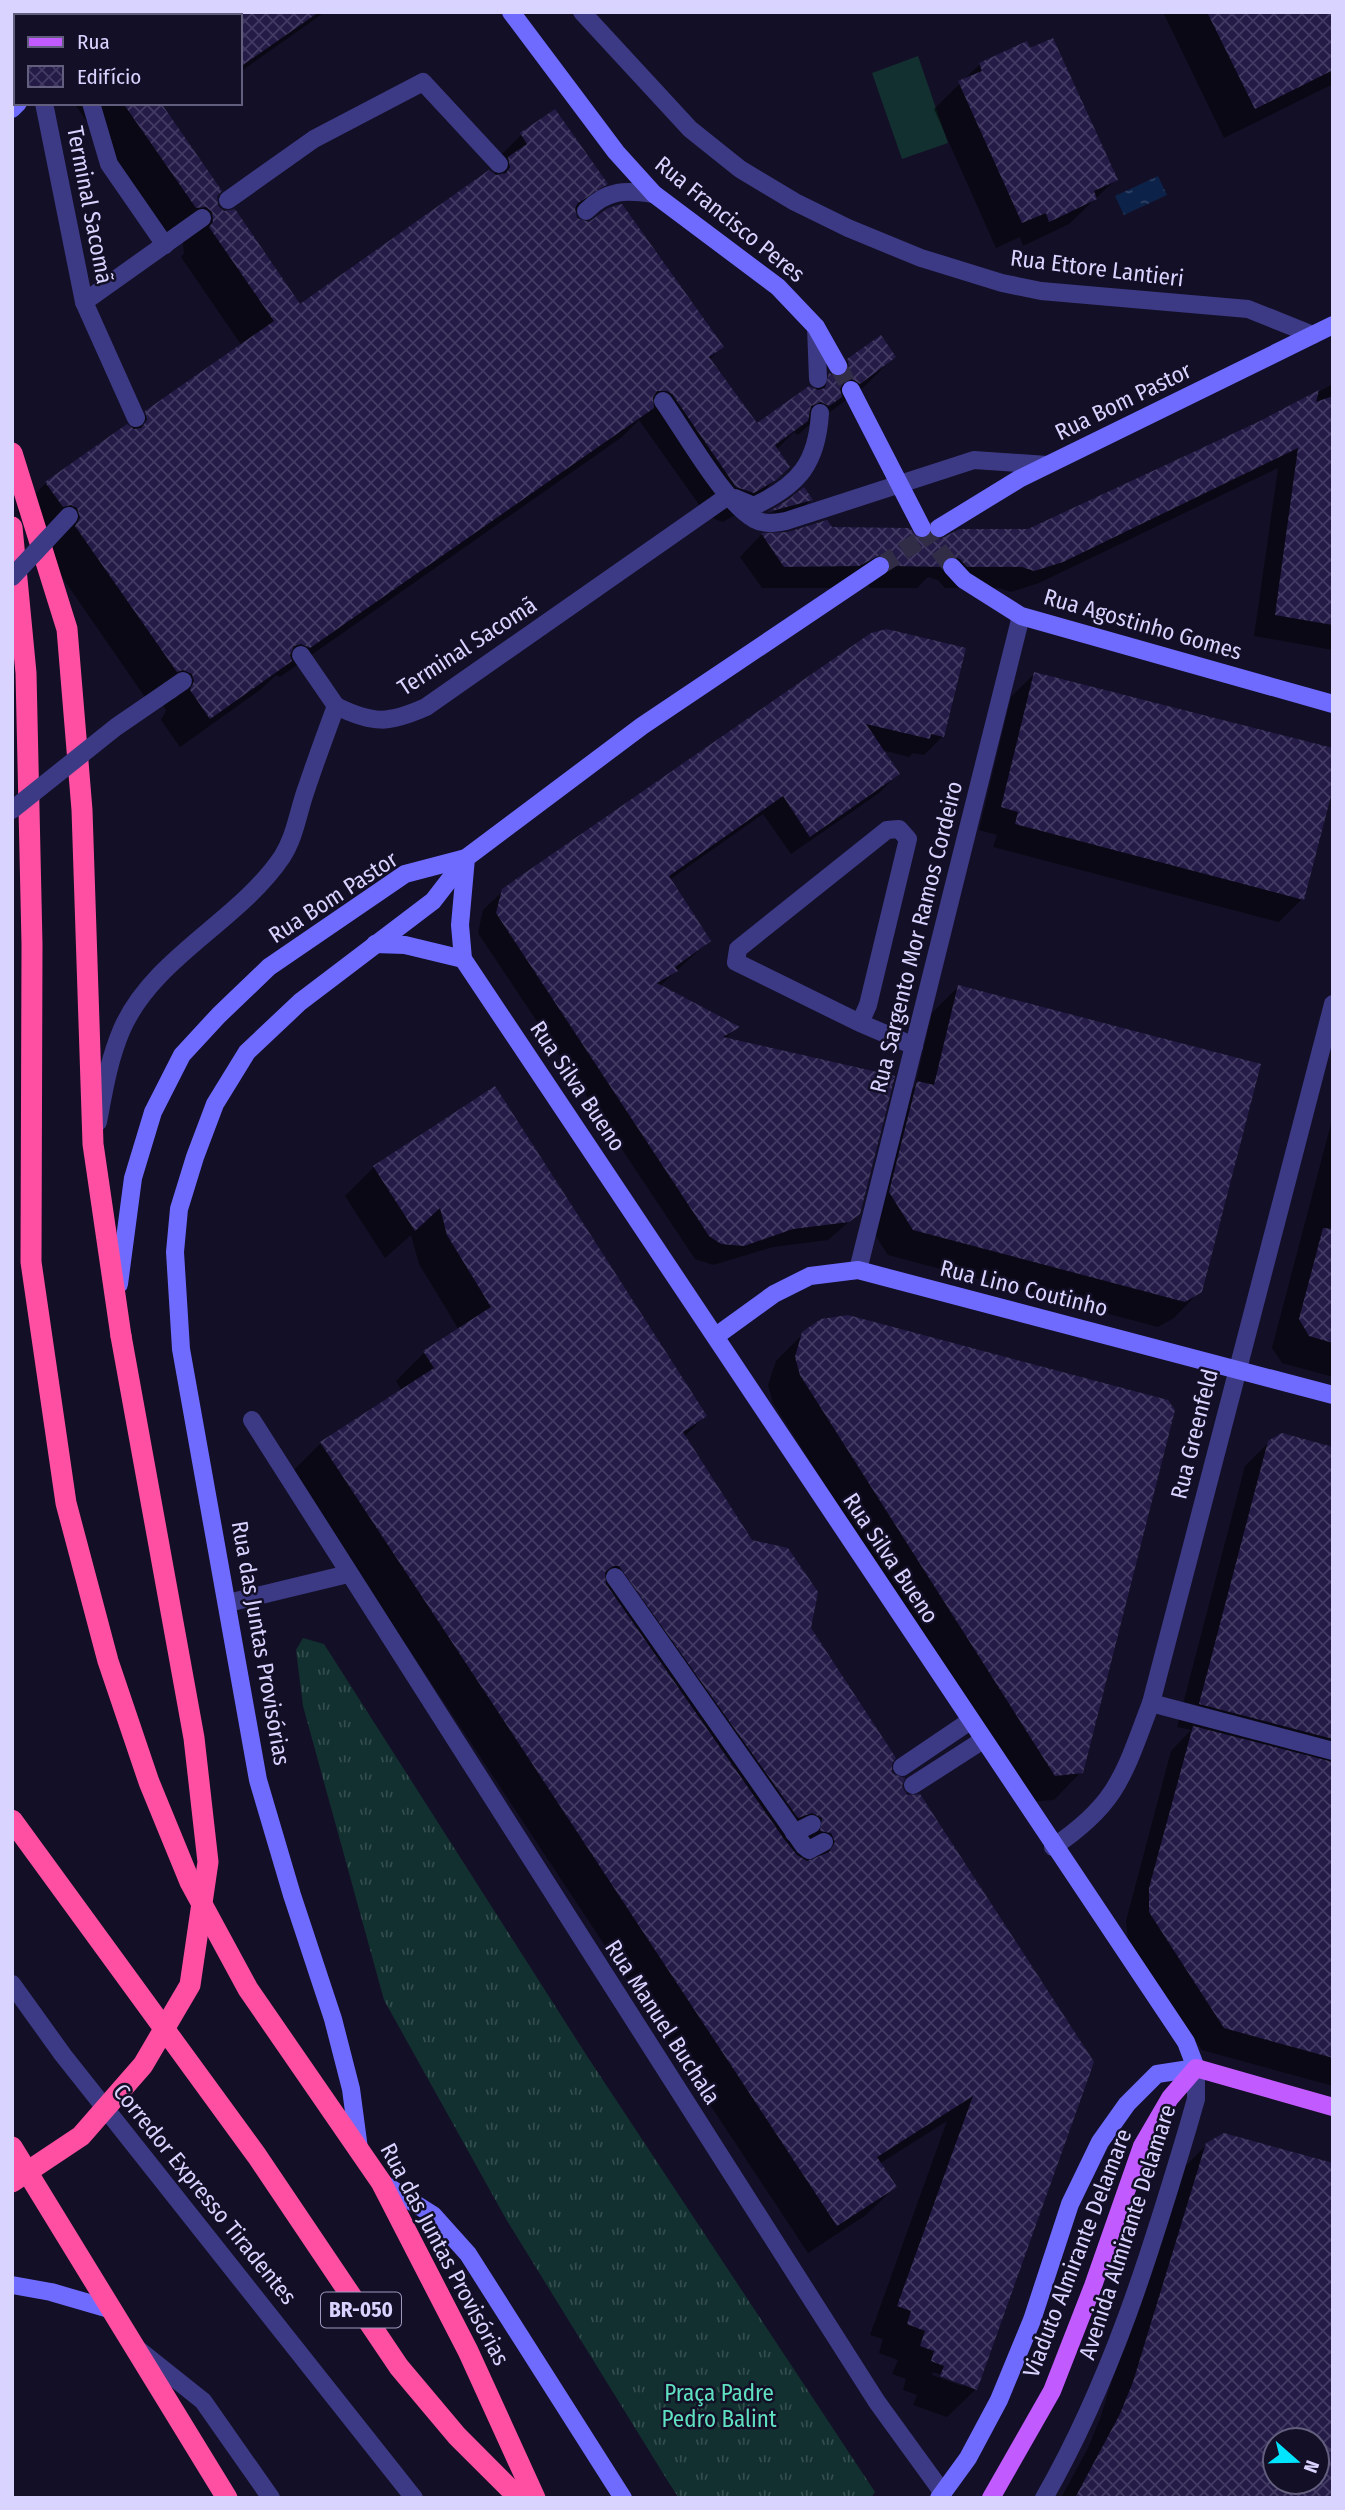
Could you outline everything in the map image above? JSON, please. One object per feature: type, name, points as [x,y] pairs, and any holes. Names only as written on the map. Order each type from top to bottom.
[{"type":"highway","points":[[12,453],[67,629],[82,810],[93,1144],[121,1336],[194,1738],[208,1862],[190,1985],[142,2065],[80,2136],[12,2182]]},
{"type":"highway","points":[[12,527],[26,687],[32,944],[31,1262],[66,1503],[108,1661],[149,1782],[190,1882],[247,1989],[359,2149]]},
{"type":"highway","name":"BR-050","points":[[12,1820],[221,2108],[399,2367],[457,2436],[519,2498]]},
{"type":"highway","points":[[12,2147],[227,2498]]},
{"type":"highway","name":"Rua das Juntas Provisórias","points":[[359,2149],[381,2182],[468,2351],[535,2498]]},
{"type":"highway","points":[[12,2175],[72,2247]]},
{"type":"main road","name":"Rua Francisco Peres","points":[[510,12],[616,152],[654,194],[778,287],[816,327],[838,366]]},
{"type":"main road","name":"Rua Bom Pastor","points":[[900,485],[931,528],[1047,466],[1333,325]]},
{"type":"main road","points":[[851,390],[900,485]]},
{"type":"main road","name":"Rua Bom Pastor","points":[[118,1301],[133,1178],[153,1112],[182,1055],[219,1015],[269,967],[405,874],[466,858],[642,726],[880,566]]},
{"type":"main road","name":"Rua Agostinho Gomes","points":[[952,567],[964,580],[1021,616],[1333,704]]},
{"type":"main road","name":"Rua das Juntas Provisórias","points":[[359,2149],[351,2089],[333,2019],[258,1780],[181,1349],[175,1252],[179,1209],[215,1104],[247,1052],[300,1002],[433,901],[466,858]]},
{"type":"main road","name":"Rua Silva Bueno","points":[[466,858],[460,926],[463,959],[1053,1847],[1186,2042],[1196,2068]]},
{"type":"main road","points":[[375,944],[415,947],[463,959]]},
{"type":"main road","name":"Rua Lino Coutinho","points":[[716,1336],[774,1294],[810,1276],[859,1270],[1333,1395]]},
{"type":"main road","points":[[1196,2068],[1333,2107]]},
{"type":"main road","name":"Avenida Almirante Delamare","points":[[941,2495],[968,2458],[999,2400],[1032,2320],[1070,2204],[1100,2142],[1127,2104],[1157,2074],[1196,2068]]},
{"type":"main road","name":"Viaduto Almirante Delamare","points":[[991,2498],[1052,2390],[1093,2287],[1142,2147],[1170,2098],[1196,2068]]},
{"type":"main road","points":[[381,2182],[433,2215],[468,2254],[623,2498]]},
{"type":"main road","points":[[12,2285],[51,2292],[113,2310]]},
{"type":"street","name":"Rua Ettore Lantieri","points":[[582,12],[647,85],[700,137],[740,169],[795,202],[848,228],[921,258],[1002,283],[1041,291],[1248,309],[1312,335]]},
{"type":"street","points":[[228,200],[314,139],[423,82],[499,164]]},
{"type":"street","name":"Terminal Sacomã","points":[[44,105],[84,302],[202,218]]},
{"type":"street","name":"Terminal Sacomã","points":[[92,105],[109,164],[165,246]]},
{"type":"street","points":[[586,211],[609,193],[626,190],[654,194]]},
{"type":"street","points":[[84,302],[136,418]]},
{"type":"street","points":[[816,327],[818,379]]},
{"type":"street","points":[[663,401],[728,496],[754,519],[768,524],[974,460],[1047,466]]},
{"type":"street","points":[[728,496],[754,506],[778,495],[803,473],[819,436],[820,413]]},
{"type":"street","name":"Terminal Sacomã","points":[[336,706],[365,720],[397,720],[426,707],[728,496]]},
{"type":"street","points":[[12,577],[69,516]]},
{"type":"street","name":"Rua Sargento Mor Ramos Cordeiro","points":[[859,1270],[1021,616]]},
{"type":"street","points":[[93,1144],[109,1063],[123,1026],[147,990],[170,965],[251,897],[282,856],[296,832],[306,790],[336,706],[300,655]]},
{"type":"street","points":[[12,810],[116,727],[177,685]]},
{"type":"street","points":[[860,1023],[868,1004],[908,839],[899,829],[887,830],[738,949],[735,955],[736,962],[860,1023],[914,1046]]},
{"type":"street","name":"Rua Greenfeld","points":[[1053,1847],[1086,1825],[1121,1781],[1151,1703],[1236,1368],[1333,1004]]},
{"type":"street","name":"Rua Manuel Buchala","points":[[252,1420],[877,2402],[941,2495]]},
{"type":"street","points":[[228,1603],[348,1574]]},
{"type":"street","points":[[615,1577],[806,1849],[824,1842]]},
{"type":"street","points":[[1151,1703],[1333,1751]]},
{"type":"street","points":[[902,1767],[970,1721]]},
{"type":"street","points":[[914,1785],[983,1740]]},
{"type":"street","points":[[794,1833],[812,1824]]},
{"type":"street","name":"Corredor Expresso Tiradentes","points":[[12,1984],[63,2055],[414,2498]]},
{"type":"street","name":"Avenida Almirante Delamare","points":[[1044,2498],[1077,2441],[1115,2353],[1196,2099],[1196,2068]]},
{"type":"street","points":[[136,2348],[203,2401],[271,2498]]},
{"type":"green space","points":[[918,56],[948,143],[902,159],[872,73]]},
{"type":"green space","name":"Praça Padre Pedro Balint","points":[[303,1638],[324,1644],[587,2056],[875,2492],[871,2498],[679,2498],[669,2483],[506,2219],[384,2000],[303,1706],[296,1650]]},
{"type":"water","points":[[1158,176],[1167,195],[1124,215],[1115,196]]},
{"type":"building","points":[[240,12],[319,12],[242,66]]},
{"type":"building","points":[[1207,12],[1333,12],[1333,70],[1255,109]]},
{"type":"building","points":[[1053,38],[1118,180],[1094,191],[1097,199],[1049,222],[1046,213],[1022,223],[958,81],[982,71],[979,63],[1027,41],[1030,48]]},
{"type":"building","points":[[124,105],[162,105],[222,191],[217,196],[218,206],[224,211],[235,209],[300,304],[489,170],[496,175],[506,173],[510,167],[508,157],[527,144],[520,133],[555,109],[608,184],[578,203],[575,208],[577,218],[589,222],[608,208],[622,204],[724,347],[709,357],[757,423],[809,386],[818,390],[825,388],[829,373],[837,377],[844,375],[849,367],[847,359],[881,335],[896,357],[860,384],[852,379],[845,380],[840,389],[842,397],[829,406],[821,402],[811,406],[808,421],[775,445],[790,467],[776,480],[754,493],[736,487],[672,394],[657,391],[653,397],[654,408],[310,648],[301,644],[294,646],[290,655],[292,661],[210,719],[190,690],[194,681],[192,674],[183,670],[177,672],[75,526],[80,518],[77,508],[71,505],[63,507],[45,482],[127,424],[134,429],[141,428],[147,420],[145,411],[274,321],[209,227],[213,222],[212,212],[206,207],[196,208]]},
{"type":"building","points":[[1319,390],[1316,402],[1333,396],[1333,625],[1275,615],[1298,448],[1063,562],[1034,571],[1022,567],[967,567],[960,559],[950,556],[944,559],[941,567],[891,566],[889,559],[880,555],[859,566],[784,567],[761,533],[788,532],[827,520],[832,527],[909,528],[921,539],[931,535],[940,539],[960,529],[1028,529],[1258,422]]},
{"type":"building","points":[[804,487],[813,500],[768,512],[789,499]]},
{"type":"building","points":[[887,629],[966,648],[944,737],[931,734],[930,739],[866,724],[900,774],[810,837],[783,796],[669,876],[711,941],[675,967],[678,971],[657,983],[740,1027],[723,1037],[895,1076],[860,1214],[849,1222],[793,1229],[744,1246],[721,1244],[709,1236],[496,913],[502,889],[871,633]]},
{"type":"building","points":[[1034,672],[1333,748],[1333,788],[1304,900],[1015,824],[1018,812],[1001,807]]},
{"type":"building","points":[[958,985],[1261,1064],[1202,1292],[1185,1302],[913,1230],[889,1192],[917,1081],[934,1085]]},
{"type":"building","points":[[495,1086],[707,1416],[683,1432],[752,1540],[788,1548],[818,1592],[811,1628],[896,1758],[892,1763],[892,1773],[905,1778],[902,1786],[907,1795],[920,1794],[1094,2062],[977,2390],[940,2376],[944,2366],[931,2361],[934,2351],[920,2346],[925,2331],[907,2324],[911,2311],[897,2306],[973,2096],[877,2157],[897,2187],[837,2226],[320,1442],[434,1368],[423,1351],[491,1307],[447,1235],[440,1208],[415,1231],[373,1166]],"holes":[[[613,1566],[619,1566],[798,1818],[812,1813],[822,1818],[820,1831],[831,1833],[835,1842],[829,1852],[807,1861],[797,1855],[784,1839],[606,1584],[605,1572]]]},
{"type":"building","points":[[1323,1228],[1333,1229],[1333,1343],[1309,1336],[1299,1319]]},
{"type":"building","points":[[848,1315],[1168,1400],[1175,1410],[1083,1773],[1055,1776],[800,1375],[795,1357],[802,1332],[821,1319]]},
{"type":"building","points":[[1282,1433],[1333,1447],[1333,1739],[1199,1704],[1268,1441]]},
{"type":"building","points":[[1193,1726],[1333,1762],[1333,2058],[1224,2028],[1149,1912],[1149,1888]]},
{"type":"building","points":[[1224,2133],[1333,2163],[1333,2498],[1075,2498],[1120,2414],[1133,2382],[1206,2143]]},
{"type":"tunnel","points":[[838,366],[851,390]]},
{"type":"tunnel","points":[[922,528],[952,567]]},
{"type":"tunnel","points":[[880,566],[939,528]]}]
